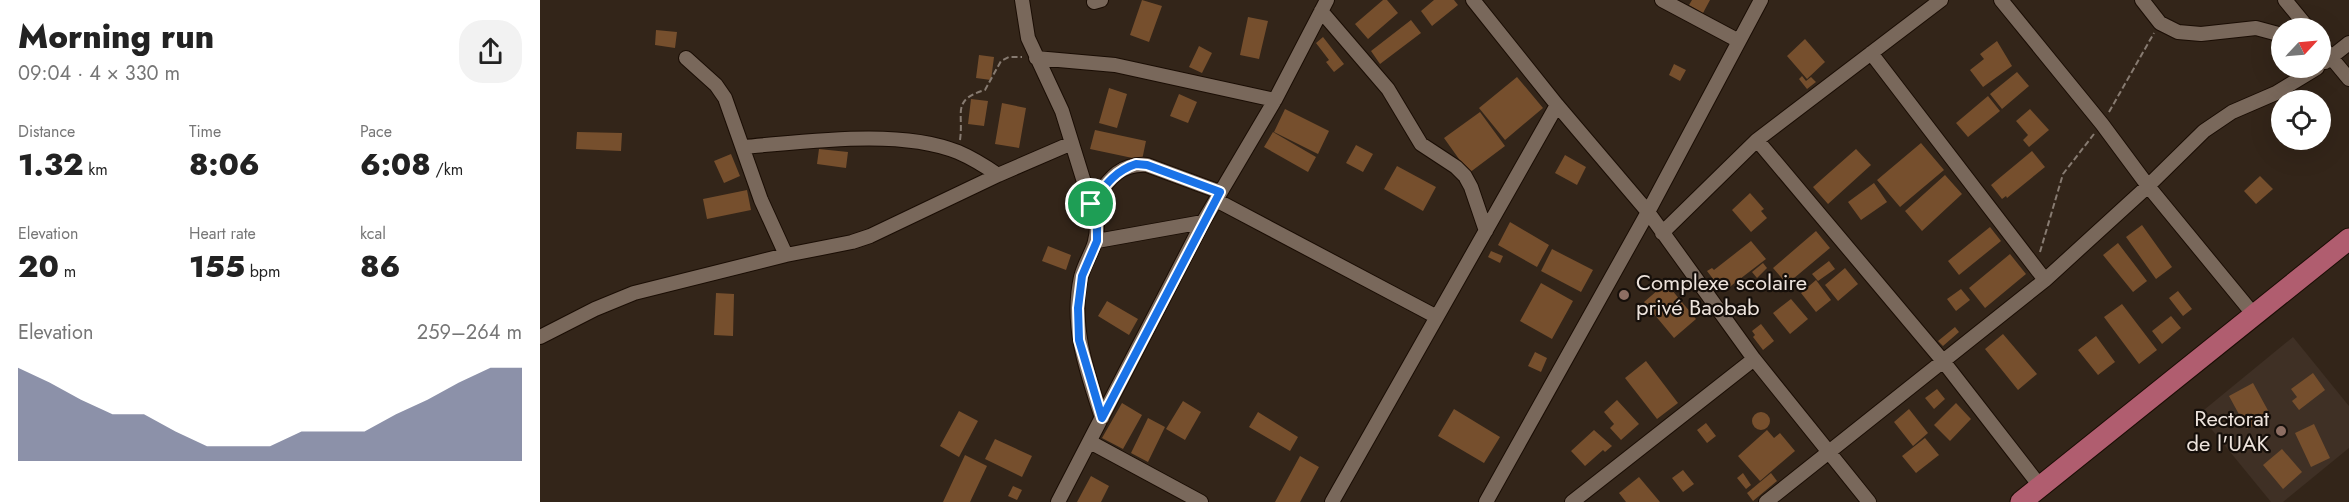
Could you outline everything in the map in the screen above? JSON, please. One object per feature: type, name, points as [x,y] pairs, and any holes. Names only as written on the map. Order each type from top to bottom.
[{"type":"main road","points":[[2021,502],[2349,239]]},
{"type":"street","points":[[1022,0],[1028,38],[1062,111],[1097,224],[1097,241],[1082,276],[1078,308],[1079,340],[1102,418]]},
{"type":"street","points":[[1473,0],[1557,105],[1648,212],[1754,359],[1869,502]]},
{"type":"street","points":[[1662,0],[1739,41]]},
{"type":"street","points":[[1486,502],[1648,212],[1761,0]]},
{"type":"street","points":[[1662,233],[1757,140],[1941,0]]},
{"type":"street","points":[[2001,0],[2102,124],[2148,186],[2254,315]]},
{"type":"street","points":[[2142,0],[2160,23],[2178,32],[2189,34],[2256,28],[2271,32]]},
{"type":"street","points":[[2285,0],[2300,18]]},
{"type":"street","points":[[1058,502],[1203,222],[1275,100],[1324,5],[1388,89],[1421,144],[1456,167],[1465,176],[1486,231]]},
{"type":"street","points":[[2331,51],[2349,43]]},
{"type":"street","points":[[1871,53],[2045,280]]},
{"type":"street","points":[[686,58],[716,86],[725,98],[761,200],[786,255]]},
{"type":"street","points":[[1036,58],[1115,65],[1275,100]]},
{"type":"street","points":[[2331,63],[2349,79]]},
{"type":"street","points":[[1766,502],[2045,280],[2148,186],[2204,130],[2232,112],[2276,93],[2294,78]]},
{"type":"street","points":[[1332,502],[1557,105]]},
{"type":"street","points":[[743,147],[815,141],[888,140],[924,143],[957,152],[998,175]]},
{"type":"street","points":[[1757,140],[1943,361],[2040,486]]},
{"type":"street","points":[[540,337],[626,295],[870,236],[998,175],[1072,143]]},
{"type":"street","points":[[1091,204],[1113,176],[1123,168],[1136,164],[1147,165],[1218,196],[1437,317]]},
{"type":"street","points":[[1097,241],[1203,222]]},
{"type":"street","points":[[1572,502],[1754,359]]},
{"type":"street","points":[[1090,442],[1201,502]]},
{"type":"path","points":[[2035,269],[2063,174],[2102,124],[2160,23]]},
{"type":"path","points":[[957,152],[961,138],[961,108],[964,100],[972,93],[985,90],[1005,58],[1036,58]]},
{"type":"shaded area","name":"Rectorat de l'UAK","points":[[2293,337],[2349,406],[2349,448],[2283,502],[2271,502],[2199,414]]},
{"type":"building","points":[[1142,0],[1162,6],[1149,42],[1130,35]]},
{"type":"building","points":[[1383,0],[1387,0],[1398,13],[1368,39],[1355,24]]},
{"type":"building","points":[[1434,0],[1454,0],[1458,5],[1432,26],[1421,11]]},
{"type":"building","points":[[1692,0],[1710,0],[1703,13],[1689,5]]},
{"type":"building","points":[[1248,17],[1268,21],[1259,59],[1240,55]]},
{"type":"building","points":[[1411,20],[1421,33],[1380,64],[1371,51]]},
{"type":"building","points":[[656,30],[677,32],[675,48],[655,45]]},
{"type":"building","points":[[1323,37],[1344,64],[1334,72],[1326,62],[1329,60],[1316,43]]},
{"type":"building","points":[[1805,39],[1825,62],[1807,79],[1787,56]]},
{"type":"building","points":[[1997,41],[2012,66],[1983,87],[1970,70],[1984,59],[1980,54]]},
{"type":"building","points":[[1199,46],[1212,53],[1202,73],[1189,67]]},
{"type":"building","points":[[979,55],[994,57],[991,80],[976,78]]},
{"type":"building","points":[[1674,64],[1686,70],[1680,81],[1669,75]]},
{"type":"building","points":[[2017,72],[2029,86],[2002,109],[1990,94]]},
{"type":"building","points":[[1802,76],[1806,81],[1811,77],[1816,82],[1807,89],[1799,79]]},
{"type":"building","points":[[1517,77],[1543,108],[1505,140],[1479,108]]},
{"type":"building","points":[[1109,88],[1127,94],[1117,128],[1099,123]]},
{"type":"building","points":[[1179,94],[1197,102],[1188,123],[1170,116]]},
{"type":"building","points":[[1988,96],[2000,111],[1968,137],[1956,123]]},
{"type":"building","points":[[971,99],[988,101],[984,126],[968,124]]},
{"type":"building","points":[[1002,103],[1026,108],[1019,148],[995,144]]},
{"type":"building","points":[[1285,109],[1329,131],[1318,154],[1274,132]]},
{"type":"building","points":[[2030,109],[2049,130],[2029,147],[2023,140],[2028,135],[2016,121]]},
{"type":"building","points":[[1480,112],[1505,146],[1469,173],[1444,138]]},
{"type":"building","points":[[1095,130],[1146,141],[1142,160],[1090,149]]},
{"type":"building","points":[[577,132],[622,133],[621,151],[576,149]]},
{"type":"building","points":[[1273,132],[1316,157],[1308,172],[1264,147]]},
{"type":"building","points":[[1921,143],[1944,170],[1900,207],[1877,180]]},
{"type":"building","points":[[1356,145],[1373,154],[1363,172],[1346,163]]},
{"type":"building","points":[[819,149],[848,152],[846,168],[817,164]]},
{"type":"building","points":[[1856,149],[1871,165],[1828,204],[1813,187]]},
{"type":"building","points":[[2032,151],[2045,167],[2007,198],[2006,196],[2002,199],[1991,185]]},
{"type":"building","points":[[731,154],[740,176],[724,183],[714,161]]},
{"type":"building","points":[[1565,155],[1586,167],[1577,185],[1555,173]]},
{"type":"building","points":[[1397,166],[1436,187],[1423,211],[1384,189]]},
{"type":"building","points":[[1945,175],[1962,194],[1922,231],[1905,211]]},
{"type":"building","points":[[2260,176],[2273,189],[2256,204],[2244,191]]},
{"type":"building","points":[[1874,183],[1887,202],[1861,220],[1848,202]]},
{"type":"building","points":[[747,190],[751,210],[707,219],[703,199]]},
{"type":"building","points":[[1750,193],[1764,209],[1761,211],[1767,218],[1751,232],[1732,210]]},
{"type":"building","points":[[1510,222],[1549,245],[1537,267],[1498,245]]},
{"type":"building","points":[[2142,225],[2172,267],[2156,279],[2126,237]]},
{"type":"building","points":[[1990,227],[2001,241],[1959,275],[1948,261]]},
{"type":"building","points":[[1816,231],[1830,248],[1787,284],[1773,268]]},
{"type":"building","points":[[1751,241],[1766,259],[1723,292],[1707,271],[1712,268],[1714,270]]},
{"type":"building","points":[[2118,243],[2147,281],[2133,292],[2103,255]]},
{"type":"building","points":[[1048,246],[1071,255],[1066,270],[1042,261]]},
{"type":"building","points":[[1552,249],[1593,270],[1581,292],[1541,271]]},
{"type":"building","points":[[1491,251],[1503,256],[1500,263],[1488,257]]},
{"type":"building","points":[[2010,254],[2026,274],[1985,308],[1969,288]]},
{"type":"building","points":[[1829,261],[1835,269],[1818,281],[1812,274]]},
{"type":"building","points":[[1763,263],[1767,268],[1757,278],[1752,272]]},
{"type":"building","points":[[1845,268],[1858,284],[1838,301],[1825,285]]},
{"type":"building","points":[[1816,280],[1831,300],[1816,312],[1801,293]]},
{"type":"building","points":[[1541,283],[1573,301],[1552,339],[1520,321]]},
{"type":"building","points":[[1666,283],[1696,319],[1674,338],[1644,302]]},
{"type":"building","points":[[1961,289],[1970,300],[1956,311],[1947,299]]},
{"type":"building","points":[[2178,291],[2192,309],[2183,316],[2169,298]]},
{"type":"building","points":[[716,293],[734,294],[733,336],[714,335]]},
{"type":"building","points":[[1791,299],[1808,319],[1790,334],[1773,313]]},
{"type":"building","points":[[1107,301],[1138,319],[1129,335],[1098,316]]},
{"type":"building","points":[[2122,304],[2157,350],[2139,364],[2104,317]]},
{"type":"building","points":[[2171,316],[2181,328],[2162,344],[2152,331]]},
{"type":"building","points":[[1761,324],[1774,341],[1763,350],[1753,337],[1755,335],[1752,331]]},
{"type":"building","points":[[1955,327],[1959,332],[1943,346],[1938,341]]},
{"type":"building","points":[[2003,334],[2037,374],[2018,390],[1985,349]]},
{"type":"building","points":[[2096,336],[2115,362],[2098,375],[2078,350]]},
{"type":"building","points":[[1535,352],[1547,358],[1541,372],[1528,366]]},
{"type":"building","points":[[1646,361],[1678,403],[1657,419],[1625,378]]},
{"type":"building","points":[[2313,373],[2325,390],[2299,410],[2292,401],[2297,397],[2291,389]]},
{"type":"building","points":[[2253,383],[2271,416],[2247,429],[2229,396]]},
{"type":"building","points":[[1937,389],[1945,399],[1934,409],[1925,398]]},
{"type":"building","points":[[1617,400],[1639,424],[1621,440],[1610,428],[1614,424],[1604,412]]},
{"type":"building","points":[[1183,401],[1201,412],[1185,440],[1166,429]]},
{"type":"building","points":[[1122,403],[1142,415],[1123,449],[1102,438]]},
{"type":"building","points":[[1956,403],[1971,419],[1950,441],[1934,425]]},
{"type":"building","points":[[1454,409],[1500,437],[1484,463],[1438,436]]},
{"type":"building","points":[[1909,409],[1928,433],[1913,446],[1894,422]]},
{"type":"building","points":[[959,411],[978,421],[959,457],[940,446]]},
{"type":"building","points":[[1258,412],[1298,437],[1290,451],[1249,427]]},
{"type":"building","points":[[1761,412],[1767,415],[1770,421],[1767,427],[1761,430],[1755,427],[1752,421],[1755,415]]},
{"type":"building","points":[[1148,418],[1165,427],[1148,462],[1131,453]]},
{"type":"building","points":[[1706,423],[1716,436],[1707,443],[1697,430]]},
{"type":"building","points":[[2314,424],[2330,458],[2311,467],[2295,433]]},
{"type":"building","points":[[1594,430],[1612,446],[1605,452],[1603,450],[1585,466],[1571,451]]},
{"type":"building","points":[[1767,430],[1774,438],[1780,433],[1795,451],[1760,481],[1738,456]]},
{"type":"building","points":[[1925,438],[1939,455],[1916,473],[1902,456]]},
{"type":"building","points":[[995,439],[1032,456],[1022,477],[985,459]]},
{"type":"building","points":[[2282,449],[2302,472],[2283,489],[2263,465]]},
{"type":"building","points":[[965,455],[987,466],[970,502],[943,502]]},
{"type":"building","points":[[1300,456],[1319,467],[1300,502],[1275,502]]},
{"type":"building","points":[[1683,470],[1694,484],[1683,492],[1672,478]]},
{"type":"building","points":[[1743,473],[1751,485],[1746,489],[1737,478]]},
{"type":"building","points":[[1771,473],[1777,481],[1753,501],[1747,493]]},
{"type":"building","points":[[1091,476],[1109,486],[1101,502],[1077,502]]},
{"type":"building","points":[[1639,477],[1660,502],[1626,502],[1619,493]]},
{"type":"building","points":[[1013,486],[1022,490],[1017,500],[1008,496]]},
{"type":"place","name":"Complexe scolaire privé Baobab","points":[[1624,295]]},
{"type":"place","name":"Rectorat de l'UAK","points":[[2281,431]]},
{"type":"route","points":[[1136,164],[1147,165],[1220,192],[1102,418],[1079,340],[1078,308],[1082,276],[1097,241],[1097,224],[1091,204],[1113,176],[1123,168],[1136,164]]}]
